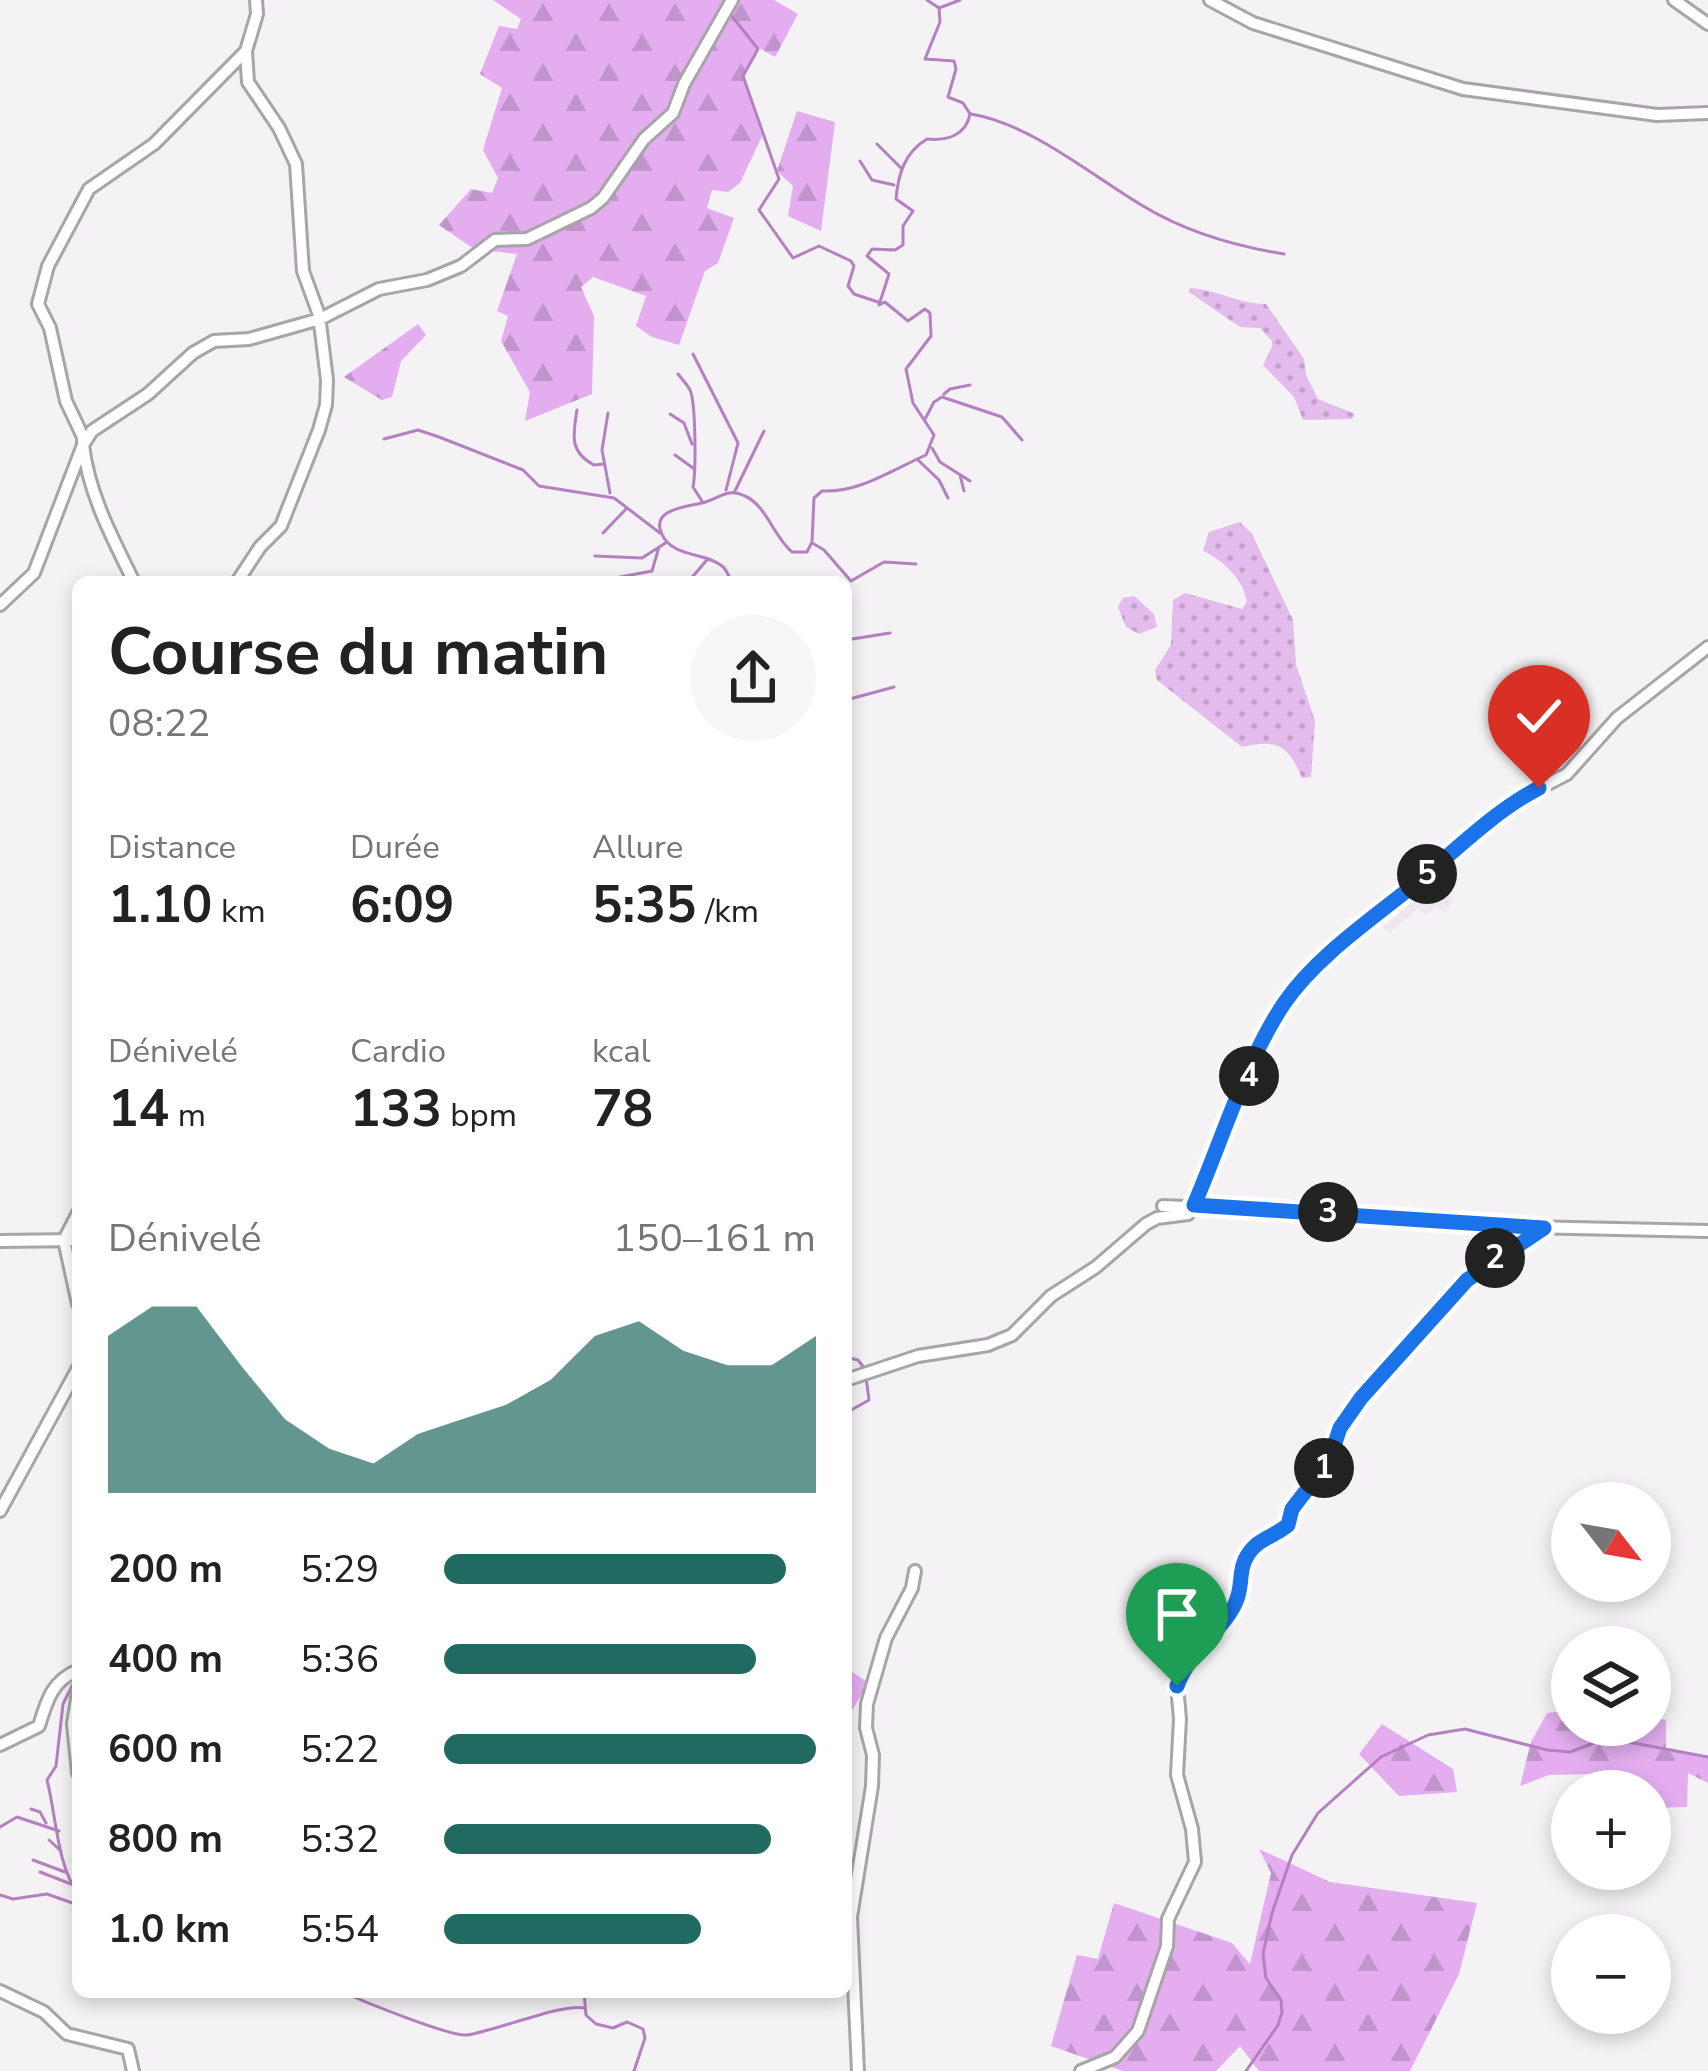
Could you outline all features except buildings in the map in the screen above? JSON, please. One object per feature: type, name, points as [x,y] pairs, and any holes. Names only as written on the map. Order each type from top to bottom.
[{"type":"street","points":[[241,576],[281,526],[319,430],[328,380],[320,319],[303,271],[296,164],[248,82],[246,51],[257,14],[256,0]]},
{"type":"street","points":[[131,576],[95,499],[82,445],[92,431],[214,341],[249,339],[320,319],[380,289],[427,280],[461,266],[495,240],[526,239],[591,208],[644,140],[673,113],[695,62],[733,0]]},
{"type":"street","points":[[1210,0],[1253,23],[1463,89],[1657,116],[1708,113]]},
{"type":"street","points":[[1674,0],[1708,24]]},
{"type":"street","points":[[0,605],[34,573],[82,445],[83,437],[66,401],[50,328],[38,304],[48,266],[88,189],[154,144],[246,51]]},
{"type":"street","points":[[852,1378],[918,1356],[988,1345],[1012,1335],[1051,1296],[1106,1259],[1146,1224],[1188,1214],[1259,1051],[1285,1003],[1313,970],[1523,796],[1567,774],[1617,718],[1708,646]]},
{"type":"street","points":[[1162,1206],[1544,1228],[1708,1231]]},
{"type":"street","points":[[1081,2071],[1115,2056],[1138,2031],[1167,1946],[1168,1919],[1195,1862],[1192,1829],[1177,1774],[1181,1673],[1234,1606],[1244,1559],[1258,1543],[1288,1525],[1292,1509],[1329,1461],[1340,1428],[1361,1398],[1467,1280],[1544,1228]]},
{"type":"street","points":[[0,1241],[71,1240]]},
{"type":"street","points":[[852,1371],[861,1375]]},
{"type":"street","points":[[0,1511],[72,1379]]},
{"type":"street","points":[[852,1905],[872,1786],[867,1704],[886,1638],[912,1588],[915,1570]]},
{"type":"street","points":[[0,1745],[39,1726],[48,1695],[56,1683],[72,1674]]},
{"type":"street","points":[[852,1956],[858,2071]]},
{"type":"street","points":[[0,1991],[44,2012],[68,2034],[128,2049],[133,2071]]},
{"type":"shaded area","points":[[1190,288],[1266,304],[1304,359],[1318,399],[1355,414],[1352,419],[1303,420],[1294,397],[1263,365],[1272,341],[1260,328],[1240,327],[1189,292]]},
{"type":"shaded area","points":[[1240,522],[1252,534],[1293,620],[1296,665],[1315,721],[1311,777],[1302,778],[1280,747],[1242,747],[1157,680],[1155,670],[1171,645],[1173,600],[1185,593],[1242,609],[1247,601],[1231,571],[1203,551],[1209,532]]},
{"type":"shaded area","points":[[1134,596],[1154,614],[1157,627],[1139,634],[1126,627],[1118,607],[1123,598]]},
{"type":"shaded area","points":[[1449,870],[1455,876],[1447,887],[1453,901],[1446,912],[1435,907],[1426,915],[1418,908],[1390,933],[1383,927]]},
{"type":"green space","points":[[493,0],[774,0],[798,14],[775,57],[759,48],[743,76],[762,136],[740,183],[728,192],[712,190],[707,208],[734,218],[718,263],[705,271],[679,345],[636,326],[646,296],[593,277],[581,287],[594,316],[592,394],[525,421],[530,392],[501,341],[508,316],[497,311],[517,254],[474,249],[439,225],[471,189],[492,193],[498,178],[483,150],[502,88],[480,74],[499,26],[517,29],[521,19]]},
{"type":"green space","points":[[797,111],[835,122],[821,231],[788,216],[793,186],[777,171]]},
{"type":"green space","points":[[418,324],[426,335],[401,361],[392,397],[382,400],[344,377]]},
{"type":"green space","points":[[852,1672],[869,1683],[852,1710]]},
{"type":"green space","points":[[1551,1713],[1551,1746],[1666,1746],[1708,1757],[1708,1783],[1688,1773],[1687,1807],[1671,1807],[1671,1770],[1551,1770],[1551,1775],[1520,1786],[1531,1742]]},
{"type":"green space","points":[[1382,1724],[1453,1769],[1457,1792],[1399,1796],[1359,1754]]},
{"type":"green space","points":[[1259,1849],[1330,1882],[1477,1903],[1459,1974],[1410,2071],[1259,2071],[1240,2046],[1216,2071],[1123,2071],[1051,2046],[1077,1955],[1098,1959],[1114,1903],[1232,1943],[1250,1964],[1271,1873]]},
{"type":"waterway","points":[[927,0],[939,8]]},
{"type":"waterway","points":[[729,576],[716,562],[669,544],[660,528],[664,515],[728,493],[739,494],[759,506],[792,552],[807,552],[812,542],[814,498],[822,491],[862,484],[926,455],[934,435],[913,403],[906,369],[931,336],[930,313],[925,309],[908,321],[885,302],[879,305],[889,274],[867,256],[872,249],[895,250],[903,245],[903,226],[913,211],[896,199],[908,157],[927,139],[954,136],[968,121],[970,114],[963,103],[948,97],[954,61],[925,59],[940,22],[939,8],[960,0]]},
{"type":"waterway","points":[[731,15],[758,49],[743,76],[779,179],[759,210],[793,258],[819,246],[851,261],[848,286],[854,294],[878,302]]},
{"type":"waterway","points":[[971,114],[1038,139],[1143,206],[1193,231],[1284,254]]},
{"type":"waterway","points":[[877,144],[901,168]]},
{"type":"waterway","points":[[860,161],[872,180],[894,185]]},
{"type":"waterway","points":[[693,354],[738,443],[726,490]]},
{"type":"waterway","points":[[678,374],[692,397],[693,487],[702,501]]},
{"type":"waterway","points":[[944,394],[970,385]]},
{"type":"waterway","points":[[925,419],[942,397],[1002,417],[1022,440]]},
{"type":"waterway","points":[[577,410],[577,448],[594,465],[604,464]]},
{"type":"waterway","points":[[608,413],[602,450],[610,493]]},
{"type":"waterway","points":[[670,414],[684,423],[692,444]]},
{"type":"waterway","points":[[384,439],[418,430],[439,437],[523,470],[539,486],[614,498],[660,533]]},
{"type":"waterway","points":[[734,493],[764,431]]},
{"type":"waterway","points":[[932,448],[940,462],[970,481]]},
{"type":"waterway","points":[[675,455],[693,468]]},
{"type":"waterway","points":[[917,459],[939,480],[948,498]]},
{"type":"waterway","points":[[960,475],[964,491]]},
{"type":"waterway","points":[[603,533],[627,508]]},
{"type":"waterway","points":[[595,556],[642,558],[667,542]]},
{"type":"waterway","points":[[814,544],[847,576]]},
{"type":"waterway","points":[[626,576],[652,571],[659,547]]},
{"type":"waterway","points":[[693,576],[706,561]]},
{"type":"waterway","points":[[852,580],[884,562],[916,564]]},
{"type":"waterway","points":[[852,639],[890,633]]},
{"type":"waterway","points":[[852,698],[894,687]]},
{"type":"waterway","points":[[852,1358],[864,1368]]},
{"type":"waterway","points":[[852,1410],[869,1400],[866,1377]]},
{"type":"waterway","points":[[72,1686],[63,1704],[56,1766],[47,1780],[61,1854],[72,1884]]},
{"type":"waterway","points":[[1246,2071],[1282,2012],[1281,2000],[1266,1978],[1263,1954],[1292,1855],[1318,1813],[1381,1757],[1428,1735],[1465,1729],[1547,1750],[1570,1752],[1607,1738],[1708,1757]]},
{"type":"waterway","points":[[31,1809],[40,1812],[46,1823]]},
{"type":"waterway","points":[[0,1827],[17,1817],[59,1831]]},
{"type":"waterway","points":[[49,1840],[61,1851]]},
{"type":"waterway","points":[[33,1860],[65,1872]]},
{"type":"waterway","points":[[40,1872],[71,1884]]},
{"type":"waterway","points":[[0,1895],[13,1899],[47,1894],[72,1903]]},
{"type":"waterway","points":[[357,1998],[426,2025],[467,2035],[584,2008]]},
{"type":"waterway","points":[[585,1998],[586,2015],[596,2024],[613,2028],[627,2022],[643,2029],[645,2038],[634,2071]]},
{"type":"route","points":[[1177,1686],[1208,1635],[1234,1606],[1244,1559],[1258,1543],[1288,1525],[1292,1509],[1329,1461],[1340,1428],[1361,1398],[1467,1280],[1544,1228],[1194,1205],[1259,1051],[1285,1003],[1349,939],[1490,822],[1539,788]]}]
